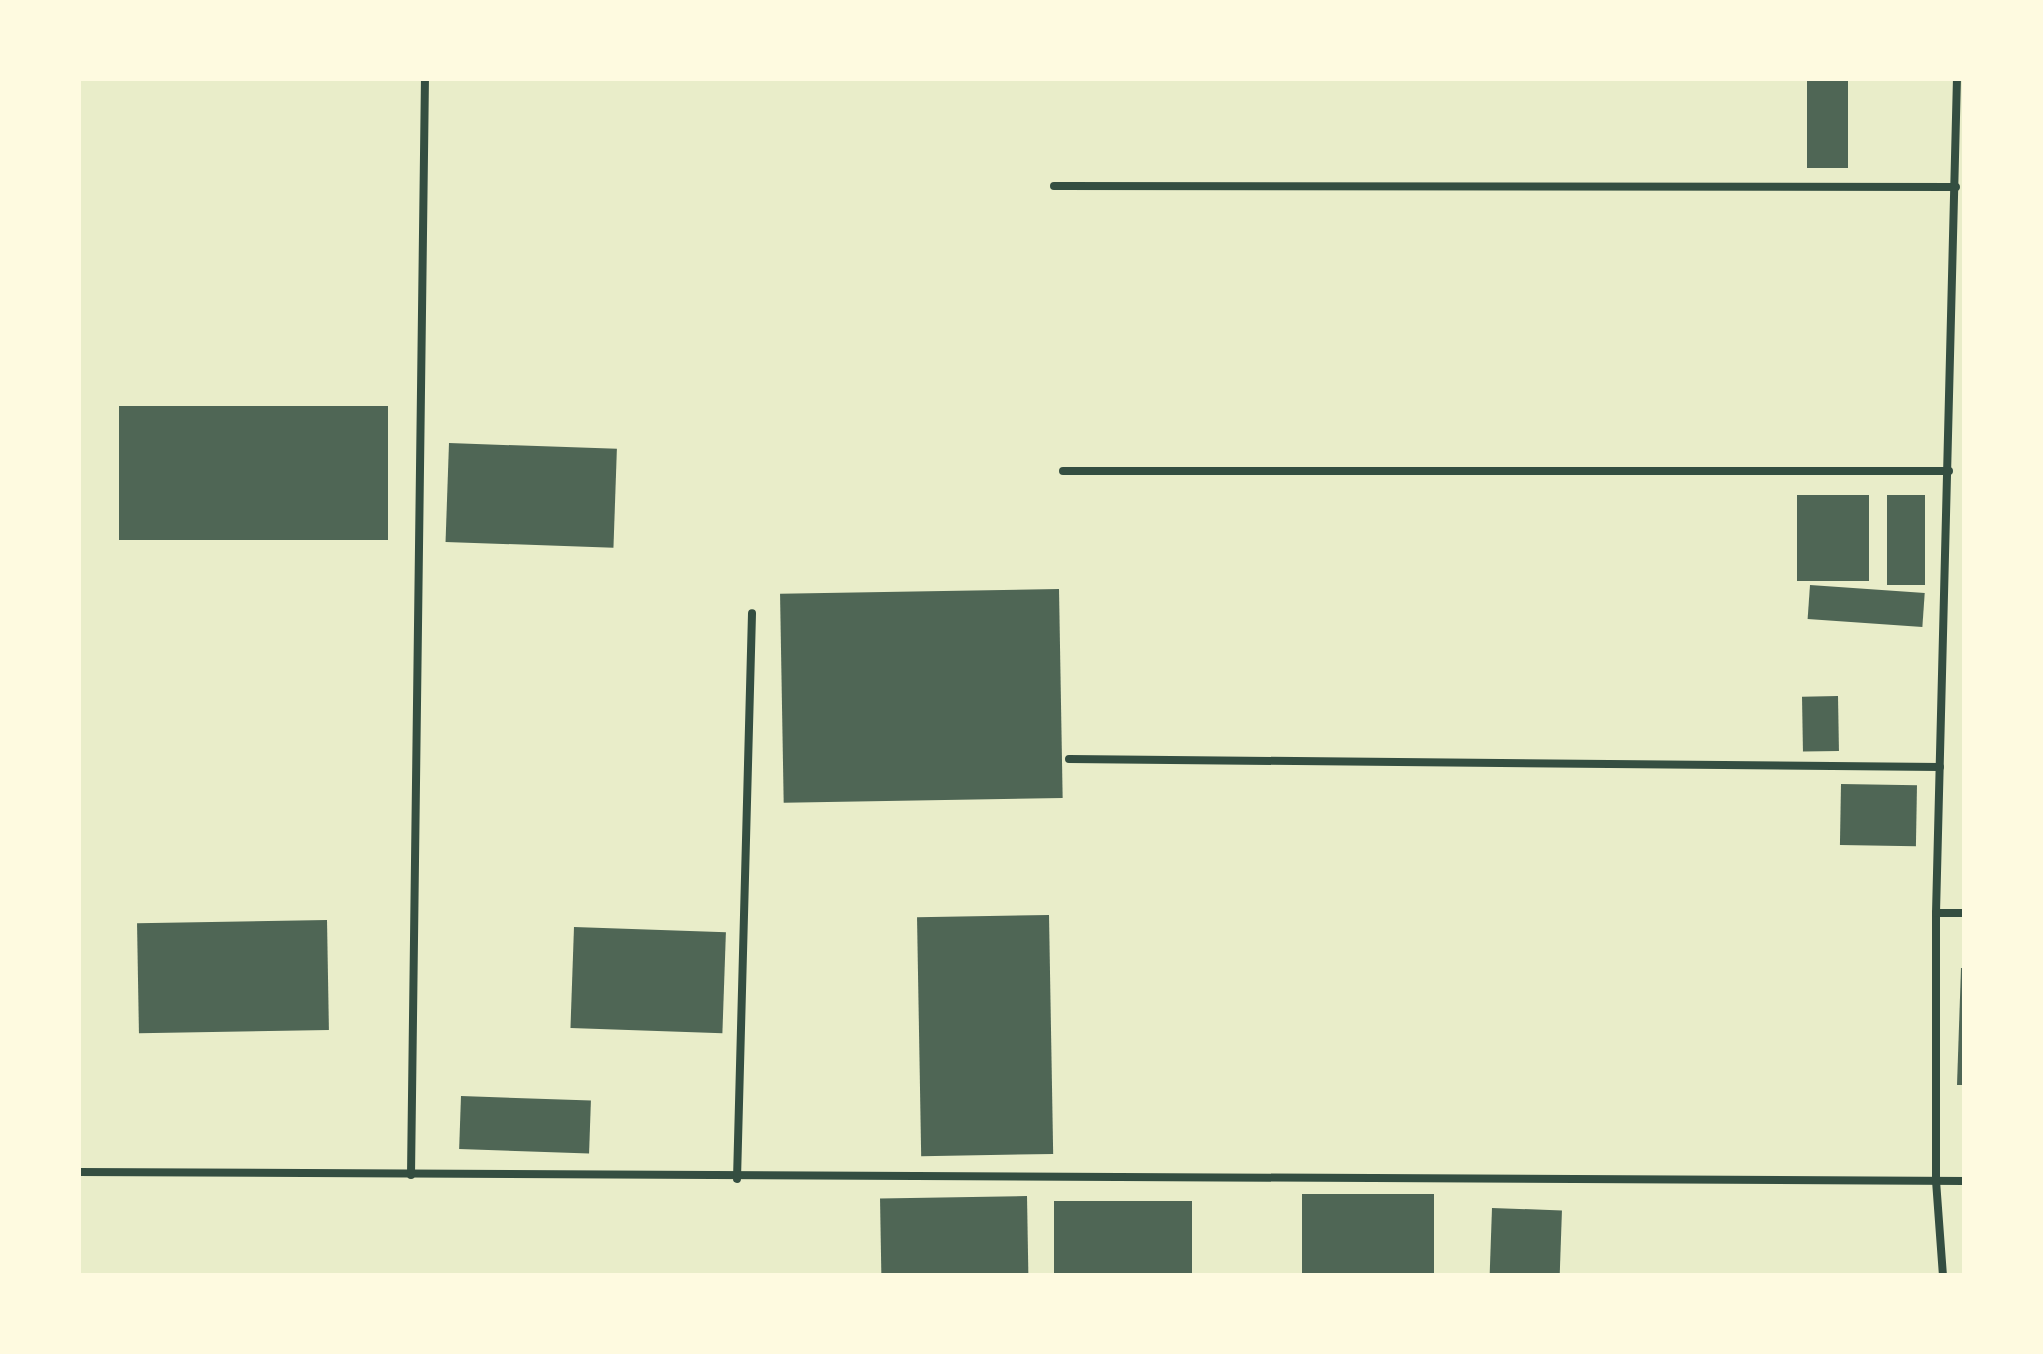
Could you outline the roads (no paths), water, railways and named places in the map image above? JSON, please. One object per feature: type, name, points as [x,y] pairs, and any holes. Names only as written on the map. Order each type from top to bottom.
[{"type":"lane","points":[[411,1175],[425,78]]},
{"type":"lane","points":[[1943,1276],[1936,1180],[1936,913],[1957,78]]},
{"type":"lane","points":[[1054,186],[1956,188]]},
{"type":"lane","points":[[1953,344],[1965,344]]},
{"type":"lane","points":[[1063,471],[1949,471]]},
{"type":"lane","points":[[737,1179],[752,614]]},
{"type":"lane","points":[[1069,760],[1940,767]]},
{"type":"lane","points":[[1936,913],[1965,913]]},
{"type":"lane","points":[[78,1172],[737,1179],[1965,1181]]}]
